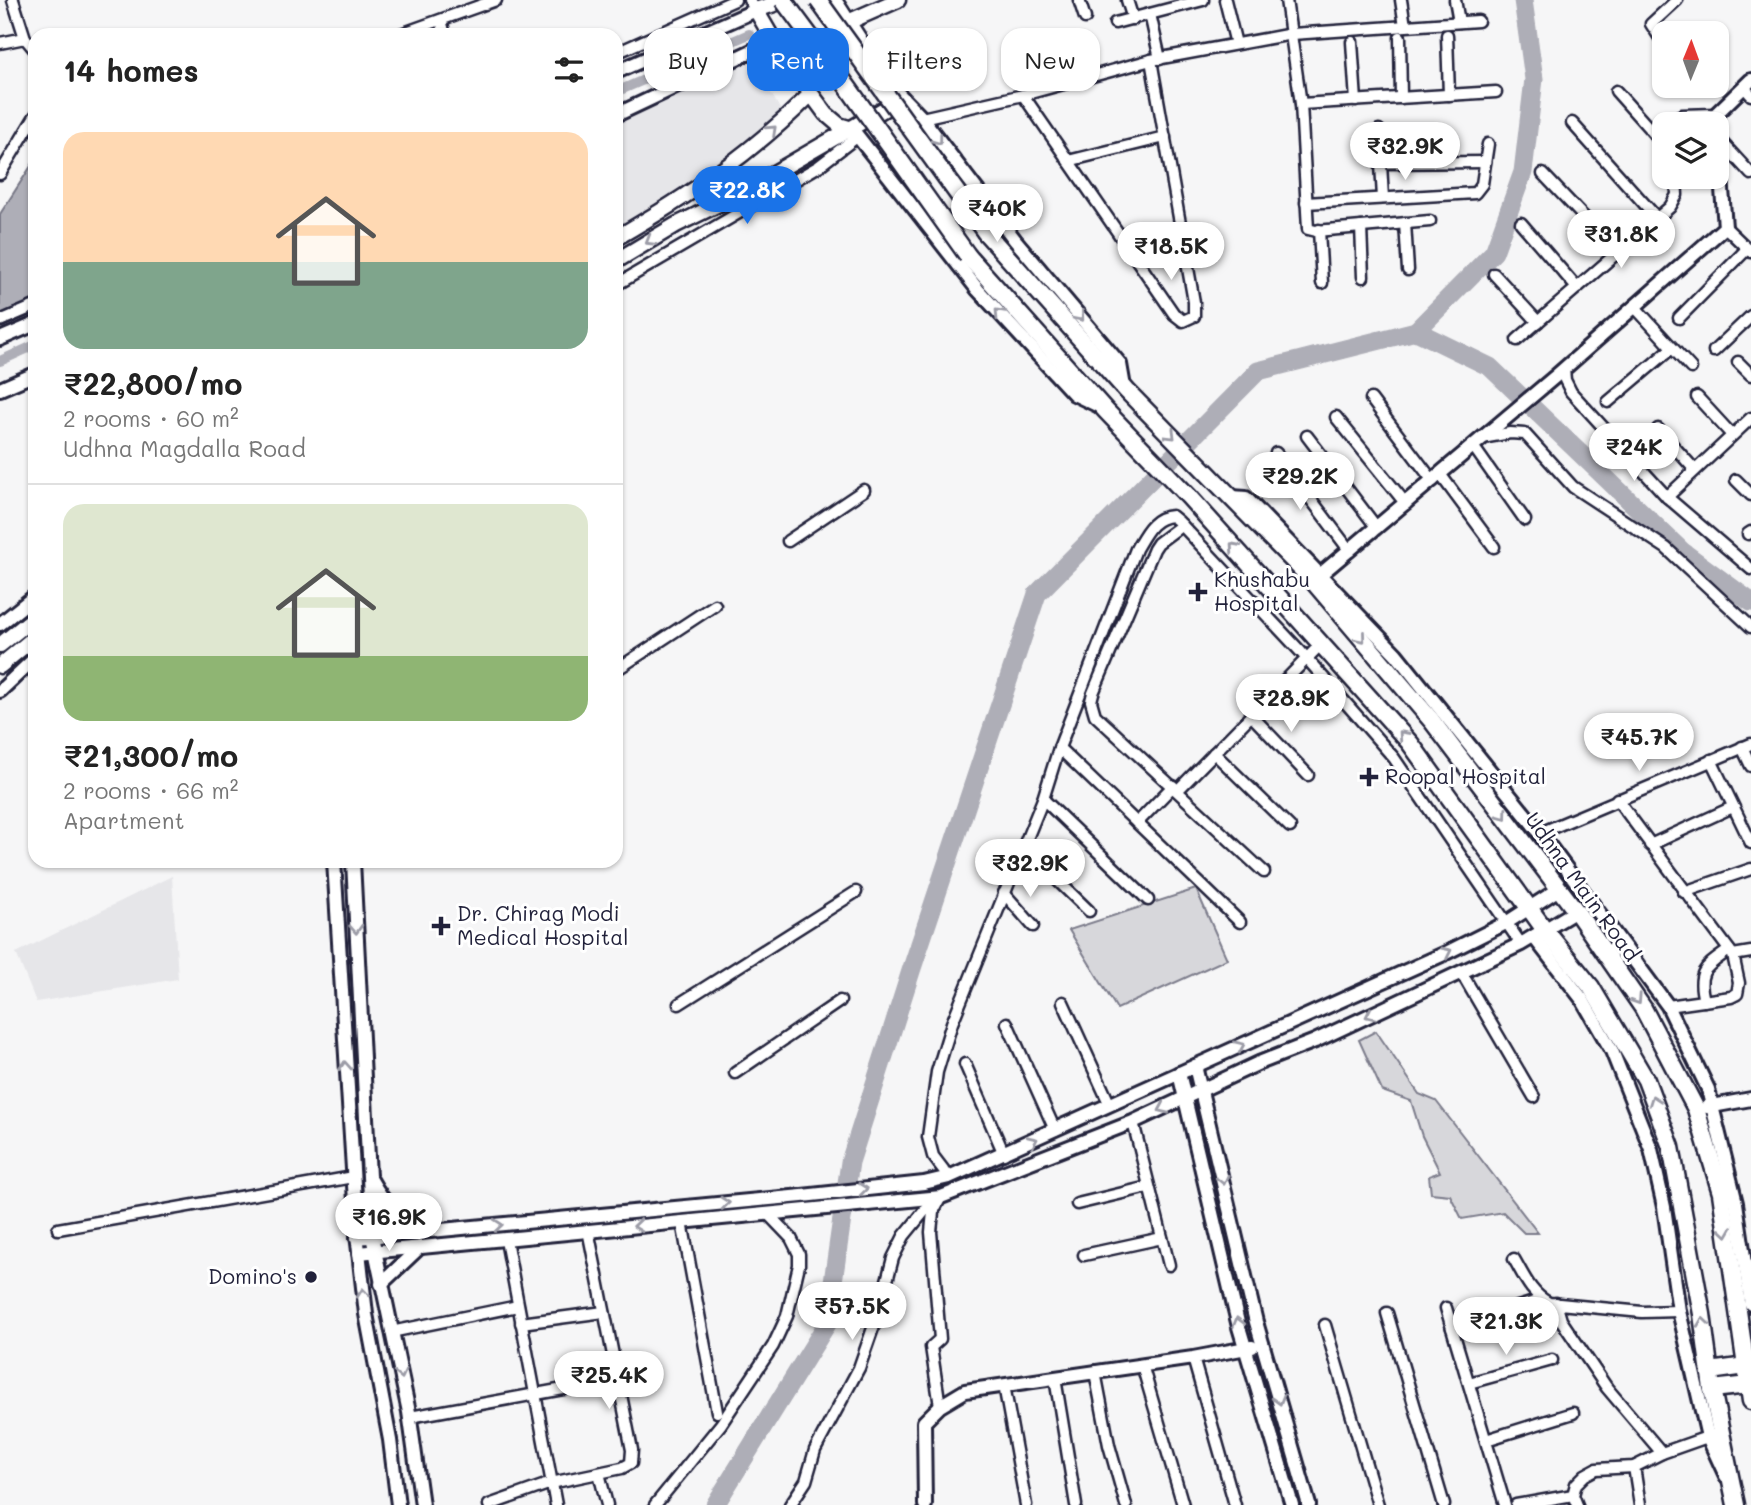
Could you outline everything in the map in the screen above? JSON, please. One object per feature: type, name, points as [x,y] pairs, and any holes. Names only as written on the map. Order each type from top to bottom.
[{"type":"highway","points":[[785,0],[968,256],[1410,743],[1530,908],[1540,934],[1591,987],[1646,1080],[1671,1147],[1702,1314],[1715,1435],[1735,1500]]},
{"type":"highway","points":[[818,0],[986,233],[1125,389]]},
{"type":"highway","name":"Udhna Main Road","points":[[1125,389],[1317,578],[1432,721],[1576,911],[1643,1009],[1704,1108],[1721,1193],[1750,1391]]},
{"type":"highway","points":[[1710,1371],[1748,1367]]},
{"type":"highway","points":[[1712,1389],[1750,1391]]},
{"type":"main road","points":[[766,28],[753,5],[785,0]]},
{"type":"main road","points":[[834,0],[863,44]]},
{"type":"main road","points":[[848,22],[898,0]]},
{"type":"main road","points":[[809,91],[832,120],[857,130]]},
{"type":"main road","points":[[623,257],[676,225],[729,200],[857,130],[886,108],[892,91]]},
{"type":"main road","points":[[623,234],[709,181],[762,140],[811,94]]},
{"type":"main road","points":[[0,645],[28,623]]},
{"type":"main road","points":[[0,666],[28,643]]},
{"type":"street","points":[[13,0],[28,42]]},
{"type":"street","points":[[418,28],[496,0]]},
{"type":"street","points":[[623,50],[735,0]]},
{"type":"street","points":[[1079,0],[1085,18]]},
{"type":"street","points":[[1127,0],[1133,19]]},
{"type":"street","points":[[1115,23],[1179,3],[1203,0]]},
{"type":"street","points":[[1225,0],[1236,44]]},
{"type":"street","points":[[1286,0],[1301,104],[1308,229],[1430,221]]},
{"type":"street","points":[[1401,0],[1405,26]]},
{"type":"street","points":[[1455,0],[1459,22]]},
{"type":"street","points":[[1654,21],[1676,0]]},
{"type":"street","points":[[623,69],[753,5]]},
{"type":"street","points":[[1023,95],[1174,314],[1183,321],[1189,320],[1194,316],[1194,302],[1165,137],[1150,14]]},
{"type":"street","points":[[441,20],[443,28]]},
{"type":"street","points":[[922,118],[1156,60],[1292,34],[1478,21]]},
{"type":"street","points":[[1447,34],[1449,95]]},
{"type":"street","points":[[1400,37],[1401,98]]},
{"type":"street","points":[[0,43],[25,38]]},
{"type":"street","points":[[1352,42],[1356,101]]},
{"type":"street","points":[[623,112],[747,53]]},
{"type":"street","points":[[1718,112],[1749,87]]},
{"type":"street","points":[[896,91],[922,118],[1015,240],[1120,364],[1125,389]]},
{"type":"street","points":[[1616,91],[1652,132]]},
{"type":"street","points":[[1301,104],[1496,92]]},
{"type":"street","points":[[1572,123],[1657,218]]},
{"type":"street","points":[[0,174],[28,128]]},
{"type":"street","points":[[623,281],[819,166],[857,130],[978,290],[1074,394],[1105,409]]},
{"type":"street","points":[[1379,130],[1383,198]]},
{"type":"street","points":[[1068,161],[1165,137]]},
{"type":"street","points":[[1306,203],[1475,193],[1482,184],[1488,144]]},
{"type":"street","points":[[1729,150],[1751,174]]},
{"type":"street","points":[[1381,163],[1485,162]]},
{"type":"street","points":[[1543,174],[1618,253]]},
{"type":"street","points":[[1517,340],[1657,218],[1675,200],[1675,189]]},
{"type":"street","points":[[1679,318],[1749,251],[1726,227],[1723,189]]},
{"type":"street","points":[[1405,223],[1408,270]]},
{"type":"street","points":[[1521,223],[1577,288]]},
{"type":"street","points":[[1361,227],[1363,277]]},
{"type":"street","points":[[1726,227],[1317,578],[1396,654],[1540,833],[1668,1006],[1708,1089],[1704,1108],[1736,1203],[1751,1304]]},
{"type":"street","points":[[1319,230],[1322,284]]},
{"type":"street","points":[[1494,274],[1538,322]]},
{"type":"street","points":[[1634,306],[1691,369]]},
{"type":"street","points":[[0,321],[28,309]]},
{"type":"street","points":[[1714,351],[1751,316]]},
{"type":"street","points":[[0,339],[28,327]]},
{"type":"street","points":[[1608,402],[1672,348]]},
{"type":"street","points":[[1738,362],[1751,375]]},
{"type":"street","points":[[1560,372],[1571,391],[1667,497],[1751,569]]},
{"type":"street","points":[[0,389],[28,377]]},
{"type":"street","points":[[1697,397],[1732,435]]},
{"type":"street","points":[[1371,398],[1493,547]]},
{"type":"street","points":[[1336,417],[1406,503]]},
{"type":"street","points":[[1667,497],[1751,418]]},
{"type":"street","points":[[1658,429],[1695,470]]},
{"type":"street","points":[[1477,442],[1515,432],[1525,434],[1573,487],[1666,548],[1751,627]]},
{"type":"street","points":[[1307,436],[1377,528]]},
{"type":"street","points":[[1477,442],[1525,520]]},
{"type":"street","points":[[1276,453],[1350,551]]},
{"type":"street","points":[[1737,480],[1751,495]]},
{"type":"street","points":[[788,541],[864,490]]},
{"type":"street","points":[[949,1177],[933,1156],[928,1137],[937,1072],[952,1023],[1043,799],[1059,748],[1136,549],[1150,526],[1162,516],[1172,516],[1182,525],[1306,657],[1394,758],[1521,944]]},
{"type":"street","points":[[1182,525],[1154,549],[1091,701],[1095,715],[1264,872]]},
{"type":"street","points":[[0,624],[28,602]]},
{"type":"street","points":[[623,665],[715,605]]},
{"type":"street","points":[[1137,823],[1214,753],[1321,644]]},
{"type":"street","points":[[0,691],[28,665]]},
{"type":"street","points":[[1251,715],[1308,775]]},
{"type":"street","points":[[1540,833],[1746,745],[1751,766]]},
{"type":"street","points":[[1059,748],[1240,922]]},
{"type":"street","points":[[1214,753],[1290,827]]},
{"type":"street","points":[[1711,760],[1749,836]]},
{"type":"street","points":[[1043,799],[1148,900]]},
{"type":"street","points":[[1617,799],[1731,952],[1740,983],[1739,991],[1731,997],[1668,1006]]},
{"type":"street","points":[[1650,845],[1733,807]]},
{"type":"street","points":[[1023,847],[1089,911]]},
{"type":"street","points":[[334,868],[357,1238],[366,1314],[390,1440],[398,1505]]},
{"type":"street","points":[[353,868],[372,1236],[410,1417],[422,1505]]},
{"type":"street","points":[[1684,892],[1751,869]]},
{"type":"street","points":[[357,1238],[802,1196],[949,1177],[1446,953],[1506,922],[1559,889]]},
{"type":"street","points":[[679,1004],[856,892]]},
{"type":"street","points":[[1004,893],[1033,926]]},
{"type":"street","points":[[359,1253],[933,1198],[1133,1122],[1259,1062],[1315,1041],[1521,944],[1576,911]]},
{"type":"street","points":[[1516,1505],[1575,1500],[1576,1484],[1596,1469],[1634,1467],[1662,1453],[1715,1435],[1679,1311],[1664,1207],[1651,1149],[1612,1051],[1540,934]]},
{"type":"street","points":[[1704,1001],[1701,974],[1709,965],[1731,952],[1751,952]]},
{"type":"street","points":[[1461,972],[1534,1097]]},
{"type":"street","points":[[735,1073],[840,1001]]},
{"type":"street","points":[[1063,1002],[1110,1105]]},
{"type":"street","points":[[1007,1023],[1055,1130]]},
{"type":"street","points":[[965,1064],[1004,1154]]},
{"type":"street","points":[[1195,1066],[1262,1343],[1309,1505]]},
{"type":"street","points":[[1179,1073],[1239,1327],[1292,1505]]},
{"type":"street","points":[[1704,1108],[1751,1099]]},
{"type":"street","points":[[1133,1122],[1169,1265]]},
{"type":"street","points":[[58,1229],[353,1177]]},
{"type":"street","points":[[369,1177],[395,1215],[423,1232]]},
{"type":"street","points":[[1077,1204],[1148,1187]]},
{"type":"street","points":[[933,1198],[931,1231],[940,1339],[931,1347],[940,1406]]},
{"type":"street","points":[[790,1505],[806,1481],[815,1450],[859,1368],[879,1311],[893,1258],[904,1236],[933,1198]]},
{"type":"street","points":[[655,1505],[721,1424],[772,1346],[787,1316],[799,1254],[791,1238],[768,1214]]},
{"type":"street","points":[[682,1222],[717,1412]]},
{"type":"street","points":[[489,1505],[509,1502],[551,1483],[628,1466],[633,1457],[587,1230]]},
{"type":"street","points":[[1084,1255],[1162,1238]]},
{"type":"street","points":[[506,1240],[556,1505]]},
{"type":"street","points":[[381,1284],[420,1247]]},
{"type":"street","points":[[1514,1259],[1538,1298],[1556,1303],[1642,1312],[1679,1311]]},
{"type":"street","points":[[1452,1328],[1534,1302],[1538,1298]]},
{"type":"street","points":[[1556,1303],[1561,1320],[1607,1388],[1662,1453]]},
{"type":"street","points":[[391,1332],[518,1306]]},
{"type":"street","points":[[1446,1308],[1505,1505]]},
{"type":"street","points":[[522,1323],[604,1312]]},
{"type":"street","points":[[1387,1313],[1444,1505]]},
{"type":"street","points":[[1325,1325],[1378,1505]]},
{"type":"street","points":[[925,1505],[924,1422],[940,1406],[965,1391],[1193,1358],[1246,1349],[1262,1343]]},
{"type":"street","points":[[1193,1358],[1235,1505]]},
{"type":"street","points":[[1469,1384],[1552,1360]]},
{"type":"street","points":[[1142,1365],[1183,1505]]},
{"type":"street","points":[[1096,1372],[1109,1446],[1126,1505]]},
{"type":"street","points":[[1055,1378],[1076,1505]]},
{"type":"street","points":[[410,1417],[618,1379]]},
{"type":"street","points":[[1004,1385],[1026,1505]]},
{"type":"street","points":[[1486,1440],[1573,1413]]},
{"type":"street","points":[[1634,1467],[1640,1505]]},
{"type":"street","points":[[600,1472],[607,1505]]},
{"type":"shaded area","points":[[747,57],[747,91],[770,91],[784,116],[759,139],[623,230],[623,114],[673,91],[733,91],[733,64]]},
{"type":"shaded area","points":[[28,171],[28,322],[9,329],[0,327],[0,214]]},
{"type":"shaded area","points":[[172,876],[178,979],[36,1002],[16,953]]},
{"type":"shaded area","points":[[1196,889],[1227,959],[1117,1009],[1069,930]]},
{"type":"shaded area","points":[[1376,1031],[1419,1094],[1436,1101],[1538,1233],[1524,1233],[1503,1212],[1462,1219],[1450,1195],[1431,1193],[1429,1176],[1440,1172],[1422,1136],[1411,1101],[1382,1091],[1359,1040]]},
{"type":"waterway","points":[[1416,331],[1494,252],[1523,172],[1534,79],[1523,0]]},
{"type":"waterway","points":[[623,89],[747,35]]},
{"type":"waterway","points":[[715,1505],[827,1324],[850,1162],[1037,594],[1258,371],[1416,331],[1490,367],[1683,552],[1751,602]]},
{"type":"waterway","points":[[0,361],[28,348]]},
{"type":"place","name":"Khushabu Hospital","points":[[1198,592]]},
{"type":"place","name":"Roopal Hospital","points":[[1369,777]]},
{"type":"place","name":"Dr. Chirag Modi Medical Hospital","points":[[441,926]]},
{"type":"place","name":"Domino's","points":[[311,1277]]}]
